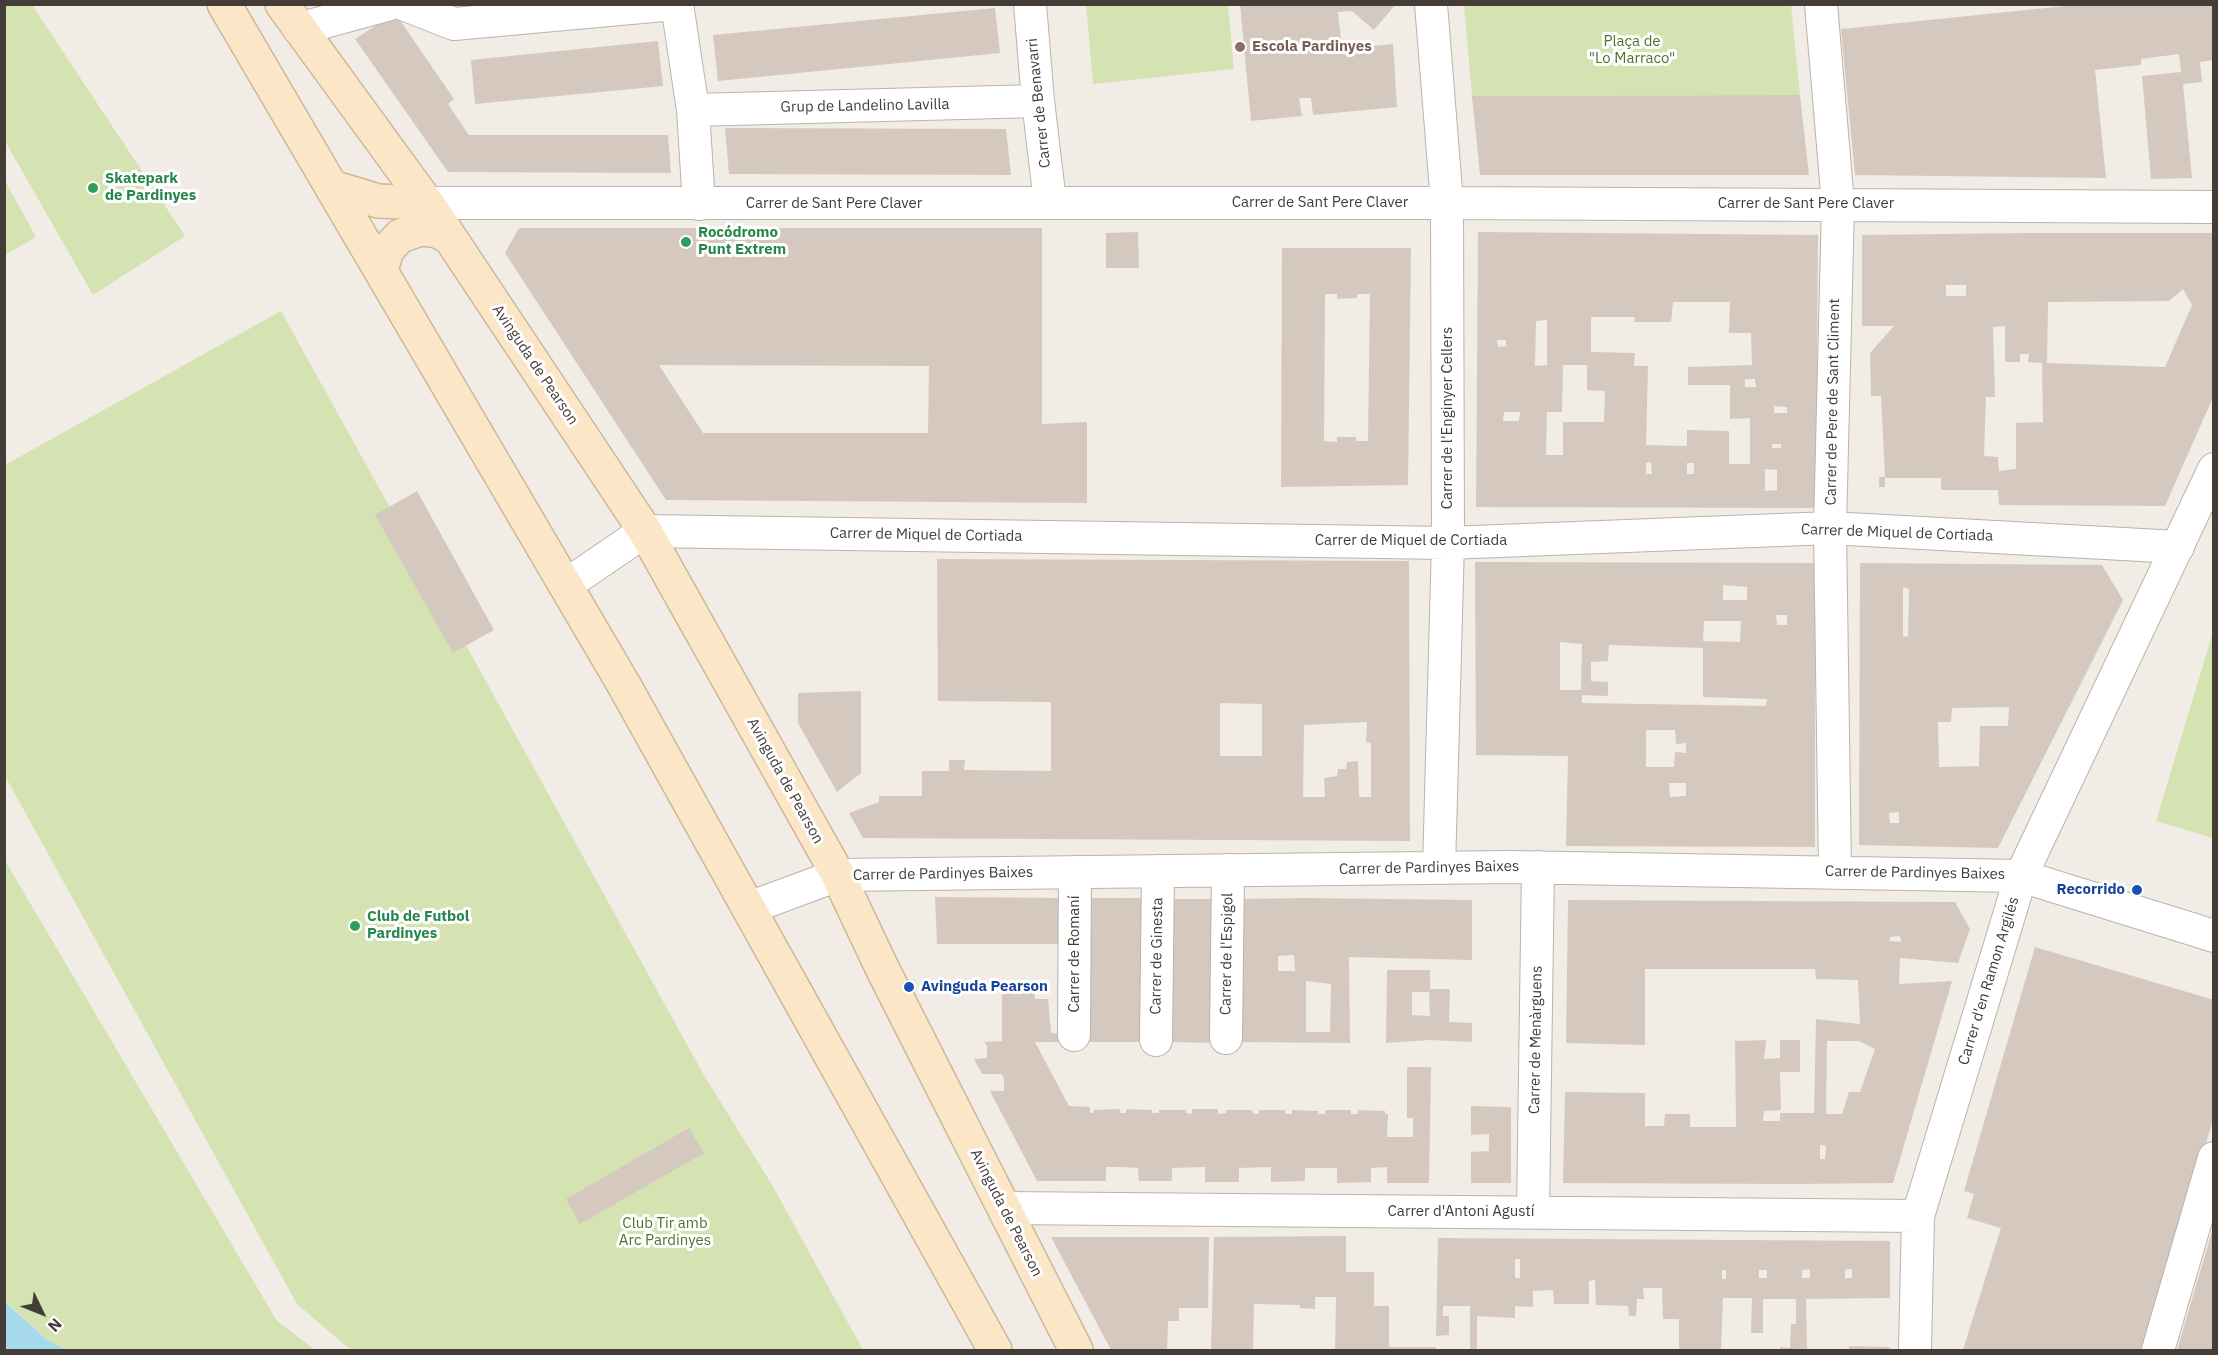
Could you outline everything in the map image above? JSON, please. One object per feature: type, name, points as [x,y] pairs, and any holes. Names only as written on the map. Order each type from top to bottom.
[{"type":"street","points":[[224,4],[624,685],[995,1350]]},
{"type":"street","points":[[290,17],[390,4]]},
{"type":"street","points":[[403,4],[453,14],[676,4],[693,110],[699,204]]},
{"type":"street","name":"Carrer de Benavarri","points":[[1030,4],[1050,202]]},
{"type":"street","name":"Carrer de l'Enginyer Cellers","points":[[1431,4],[1447,203],[1448,543],[1439,868]]},
{"type":"street","name":"Carrer de Pere de Sant Climent","points":[[1821,4],[1838,204],[1830,528],[1835,872]]},
{"type":"street","name":"Avinguda de Pearson","points":[[290,17],[427,203],[645,531],[838,875],[1076,1350]]},
{"type":"street","name":"Grup de Landelino Lavilla","points":[[693,110],[1038,101]]},
{"type":"street","points":[[332,187],[378,201],[427,203]]},
{"type":"street","name":"Carrer de Sant Pere Claver","points":[[427,203],[1050,202],[2214,207]]},
{"type":"street","points":[[381,271],[387,250],[400,236],[421,229],[437,231],[449,237]]},
{"type":"street","name":"Carrer d'en Ramon Argilés","points":[[1915,1350],[1918,1216],[2021,876],[2214,469]]},
{"type":"street","name":"Carrer de Miquel de Cortiada","points":[[645,531],[1448,543],[1830,528],[2178,547]]},
{"type":"street","points":[[566,585],[645,531]]},
{"type":"street","name":"Carrer de Pardinyes Baixes","points":[[749,908],[838,875],[1538,867],[1835,872],[2021,876],[2214,936]]},
{"type":"street","name":"Carrer de Menàrguens","points":[[1533,1212],[1538,867]]},
{"type":"street","name":"Carrer de l'Espigol","points":[[1226,1038],[1228,870]]},
{"type":"street","name":"Carrer de Ginesta","points":[[1156,1040],[1158,871]]},
{"type":"street","name":"Carrer de Romaní","points":[[1074,1035],[1075,872]]},
{"type":"street","points":[[2158,1350],[2214,1158]]},
{"type":"street","name":"Carrer d'Antoni Agustí","points":[[1004,1208],[1918,1216]]},
{"type":"green space","name":"Skatepark de Pardinyes","points":[[4,5],[32,5],[185,236],[93,295],[5,141]]},
{"type":"green space","points":[[1086,5],[1228,5],[1234,69],[1093,84]]},
{"type":"green space","name":"Plaça de \"Lo Marraco\"","points":[[1464,5],[1791,5],[1800,95],[1472,96]]},
{"type":"green space","points":[[5,181],[36,237],[4,255]]},
{"type":"green space","name":"Club de Futbol Pardinyes","points":[[281,311],[705,1077],[771,1183],[863,1350],[351,1350],[297,1304],[5,776],[5,465]]},
{"type":"green space","points":[[2213,632],[2214,838],[2156,821]]},
{"type":"green space","points":[[4,859],[277,1321],[315,1350],[66,1350],[46,1339],[5,1301]]},
{"type":"water","points":[[4,1301],[46,1339],[66,1350],[5,1350]]},
{"type":"building","points":[[1240,4],[1396,4],[1374,30],[1352,11],[1338,12],[1342,49],[1393,44],[1397,107],[1313,115],[1311,98],[1299,98],[1302,116],[1251,121]]},
{"type":"building","points":[[2085,4],[2214,4],[2214,60],[2200,62],[2202,82],[2183,84],[2192,178],[2151,179],[2142,76],[2181,72],[2179,54],[2141,59],[2141,65],[2095,70],[2106,178],[1855,175],[1841,29]]},
{"type":"building","points":[[995,8],[1000,53],[718,81],[713,35]]},
{"type":"building","points":[[395,13],[454,99],[448,104],[469,135],[668,135],[671,173],[448,172],[355,39]]},
{"type":"building","points":[[658,41],[663,86],[475,104],[471,60]]},
{"type":"building","points":[[1800,95],[1809,175],[1480,175],[1472,96]]},
{"type":"building","points":[[725,128],[1006,129],[1011,175],[729,174]]},
{"type":"building","points":[[519,228],[1042,228],[1042,424],[1087,422],[1087,503],[666,500],[505,253]],"holes":[[[659,365],[929,366],[928,433],[703,433]]]},
{"type":"building","points":[[1138,232],[1139,268],[1106,268],[1106,233]]},
{"type":"building","points":[[1478,232],[1818,235],[1816,508],[1476,507]],"holes":[[[1673,302],[1730,302],[1729,333],[1751,333],[1752,365],[1688,367],[1688,385],[1730,385],[1730,419],[1750,418],[1750,464],[1729,464],[1729,431],[1687,430],[1687,446],[1646,445],[1648,366],[1634,366],[1635,353],[1591,352],[1591,317],[1635,317],[1634,322],[1671,322]],[[1547,320],[1547,365],[1535,366],[1536,321]],[[1497,340],[1506,340],[1506,346],[1498,347]],[[1563,365],[1587,365],[1587,390],[1605,391],[1604,422],[1563,422],[1563,455],[1546,455],[1547,412],[1562,412]],[[1745,379],[1755,379],[1756,387],[1745,387]],[[1774,406],[1787,407],[1787,413],[1774,413]],[[1504,412],[1520,412],[1519,421],[1503,421]],[[1772,444],[1781,444],[1781,448],[1772,448]],[[1651,462],[1652,474],[1646,474],[1646,463]],[[1687,463],[1694,463],[1694,474],[1687,474]],[[1765,469],[1777,470],[1777,490],[1765,491]]]},
{"type":"building","points":[[2214,233],[2214,395],[2165,506],[1999,505],[1998,490],[1941,490],[1941,478],[1885,478],[1885,487],[1879,487],[1879,477],[1885,477],[1881,396],[1871,396],[1870,353],[1894,326],[1862,326],[1862,235]],"holes":[[[1946,285],[1966,285],[1966,296],[1946,296]],[[2183,289],[2192,305],[2165,367],[2047,363],[2048,302],[2169,301]],[[2005,326],[2005,362],[2020,362],[2020,354],[2029,354],[2028,362],[2042,363],[2043,422],[2016,423],[2016,469],[1999,471],[1998,457],[1984,456],[1986,397],[1995,397],[1993,327]]]},
{"type":"building","points":[[1282,248],[1411,248],[1408,485],[1281,487]],"holes":[[[1325,294],[1337,294],[1337,299],[1357,298],[1357,294],[1370,294],[1368,441],[1356,441],[1356,437],[1337,437],[1337,442],[1324,441]]]},
{"type":"building","points":[[417,491],[494,630],[453,653],[375,515]]},
{"type":"building","points":[[937,559],[1409,561],[1410,841],[863,838],[849,813],[879,802],[879,796],[922,796],[922,771],[949,771],[949,760],[965,760],[964,770],[1051,771],[1051,702],[938,701]],"holes":[[[1220,703],[1262,704],[1262,756],[1220,756]],[[1367,722],[1366,742],[1371,743],[1371,797],[1359,797],[1358,761],[1347,762],[1346,769],[1338,769],[1337,776],[1324,778],[1325,797],[1303,797],[1304,725]]]},
{"type":"building","points":[[1475,562],[1815,563],[1815,847],[1566,846],[1568,756],[1476,755]],"holes":[[[1723,585],[1747,587],[1747,600],[1723,600]],[[1776,615],[1787,615],[1787,625],[1777,625]],[[1704,621],[1741,621],[1740,642],[1703,641]],[[1560,642],[1582,644],[1581,690],[1560,690]],[[1609,645],[1703,648],[1703,697],[1767,699],[1766,706],[1582,703],[1582,695],[1608,696],[1608,682],[1591,681],[1591,662],[1608,661]],[[1646,730],[1675,730],[1676,744],[1686,743],[1686,753],[1675,752],[1674,767],[1646,767]],[[1669,783],[1686,783],[1686,796],[1670,797]]]},
{"type":"building","points":[[1860,563],[2102,565],[2123,600],[1998,848],[1859,845]],"holes":[[[1903,587],[1909,589],[1908,637],[1903,636]],[[2009,707],[2008,726],[1980,726],[1979,766],[1939,767],[1938,722],[1951,722],[1952,708]],[[1899,812],[1899,823],[1890,823],[1889,813]]]},
{"type":"building","points":[[861,691],[861,773],[837,792],[798,723],[798,693]]},
{"type":"building","points":[[935,897],[1065,898],[1064,944],[937,944]]},
{"type":"building","points":[[1086,898],[1146,898],[1145,1042],[1085,1042]]},
{"type":"building","points":[[1169,899],[1215,899],[1215,1043],[1169,1042]]},
{"type":"building","points":[[1239,899],[1472,900],[1472,960],[1349,957],[1350,1043],[1236,1042]],"holes":[[[1294,955],[1295,971],[1278,971],[1278,956]],[[1306,981],[1331,984],[1330,1032],[1306,1032]]]},
{"type":"building","points":[[1568,900],[1955,902],[1970,929],[1958,963],[1900,958],[1899,984],[1952,981],[1893,1183],[1563,1183],[1565,1092],[1645,1093],[1645,1126],[1664,1126],[1665,1114],[1690,1114],[1690,1127],[1736,1127],[1735,1041],[1766,1040],[1764,1059],[1780,1058],[1780,1040],[1800,1040],[1800,1072],[1780,1072],[1781,1110],[1764,1111],[1763,1121],[1780,1121],[1780,1113],[1814,1113],[1816,1019],[1860,1024],[1858,980],[1816,979],[1815,969],[1645,969],[1645,1045],[1566,1043]],"holes":[[[1900,936],[1901,942],[1890,941],[1890,937]],[[1827,1041],[1859,1041],[1875,1049],[1860,1092],[1849,1092],[1842,1114],[1826,1114]],[[1820,1145],[1826,1146],[1825,1159],[1820,1159]]]},
{"type":"building","points":[[2035,947],[2214,1000],[2214,1116],[2145,1350],[1963,1350],[2001,1228],[1967,1218],[1974,1194],[1964,1191]]},
{"type":"building","points":[[1387,970],[1430,970],[1430,989],[1450,989],[1449,1022],[1472,1023],[1472,1042],[1430,1040],[1386,1043]],"holes":[[[1412,992],[1429,992],[1430,1016],[1412,1015]]]},
{"type":"building","points":[[1002,989],[1034,989],[1035,999],[1048,999],[1051,1033],[1064,1034],[1064,1042],[1035,1042],[1069,1106],[1090,1107],[1090,1113],[1094,1110],[1120,1109],[1120,1113],[1126,1113],[1126,1109],[1152,1110],[1152,1113],[1159,1113],[1159,1110],[1186,1110],[1186,1113],[1192,1114],[1192,1109],[1218,1109],[1218,1114],[1226,1113],[1226,1110],[1252,1110],[1256,1114],[1259,1114],[1259,1110],[1285,1110],[1285,1114],[1292,1114],[1292,1110],[1318,1111],[1318,1114],[1325,1114],[1325,1110],[1351,1110],[1351,1114],[1358,1114],[1358,1110],[1385,1111],[1385,1114],[1388,1114],[1387,1137],[1413,1137],[1413,1118],[1407,1118],[1407,1067],[1431,1067],[1429,1183],[1387,1183],[1387,1167],[1371,1168],[1371,1182],[1337,1183],[1337,1168],[1305,1168],[1305,1181],[1271,1182],[1271,1167],[1239,1168],[1239,1182],[1205,1182],[1205,1167],[1172,1168],[1172,1181],[1139,1181],[1138,1168],[1106,1167],[1106,1181],[1037,1181],[990,1091],[1004,1091],[1002,1074],[982,1074],[974,1059],[987,1058],[987,1046],[984,1042],[1002,1041]]},
{"type":"building","points":[[1471,1106],[1511,1107],[1511,1183],[1471,1183],[1471,1152],[1489,1151],[1489,1134],[1471,1135]]},
{"type":"building","points":[[689,1128],[704,1153],[580,1224],[566,1199]]},
{"type":"building","points":[[2213,1228],[2214,1350],[2177,1350]]},
{"type":"building","points":[[1346,1236],[1346,1272],[1374,1272],[1374,1306],[1389,1306],[1389,1347],[1436,1347],[1436,1350],[1335,1350],[1336,1297],[1315,1297],[1315,1309],[1300,1308],[1300,1305],[1254,1304],[1253,1350],[1211,1350],[1214,1237]]},
{"type":"building","points":[[1051,1237],[1209,1237],[1208,1308],[1179,1308],[1179,1321],[1168,1321],[1167,1350],[1111,1350]]},
{"type":"building","points":[[1438,1238],[1890,1241],[1890,1298],[1806,1299],[1807,1350],[1780,1350],[1780,1347],[1790,1348],[1791,1324],[1796,1324],[1796,1299],[1763,1299],[1763,1333],[1751,1333],[1752,1298],[1723,1298],[1721,1350],[1679,1350],[1679,1319],[1663,1319],[1662,1288],[1643,1288],[1644,1299],[1637,1299],[1636,1316],[1629,1316],[1628,1306],[1596,1305],[1595,1280],[1589,1281],[1589,1304],[1554,1304],[1553,1290],[1533,1291],[1533,1307],[1515,1306],[1515,1318],[1477,1316],[1477,1350],[1470,1350],[1470,1306],[1443,1306],[1443,1316],[1449,1316],[1449,1335],[1436,1336]],"holes":[[[1515,1259],[1520,1259],[1520,1278],[1515,1278]],[[1810,1269],[1810,1278],[1802,1278],[1802,1270]],[[1852,1269],[1852,1278],[1845,1278],[1845,1270]],[[1722,1270],[1726,1270],[1726,1279],[1722,1279]],[[1759,1270],[1767,1270],[1767,1278],[1759,1278]]]},
{"type":"building","points":[[1849,1346],[1890,1347],[1889,1350],[1849,1350]]},
{"type":"place","name":"Escola Pardinyes","points":[[1240,47]]},
{"type":"place","name":"Skatepark de Pardinyes","points":[[93,188]]},
{"type":"place","name":"Rocódromo Punt Extrem","points":[[686,242]]},
{"type":"place","name":"Recorrido","points":[[2137,890]]},
{"type":"place","name":"Club de Futbol Pardinyes","points":[[355,926]]},
{"type":"place","name":"Avinguda Pearson","points":[[909,987]]},
{"type":"park label","name":"Club Tir amb Arc Pardinyes","points":[[665,1232]]}]
